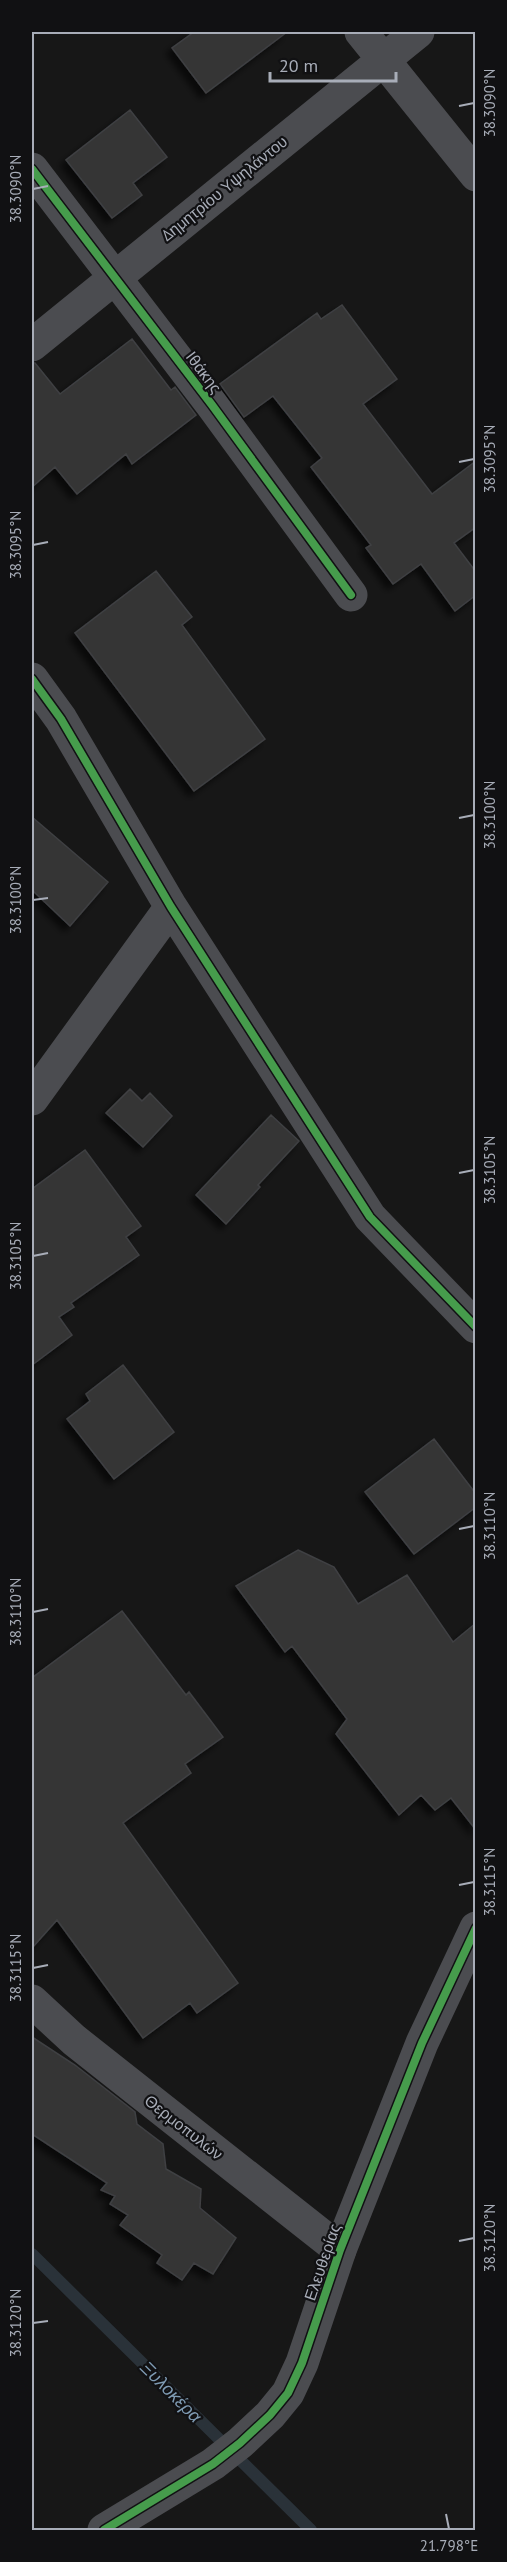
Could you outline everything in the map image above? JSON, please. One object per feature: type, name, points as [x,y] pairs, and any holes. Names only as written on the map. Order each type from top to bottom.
[{"type":"street","points":[[361,32],[476,175]]},
{"type":"street","name":"Δημητρίου Υψηλάντου","points":[[32,345],[383,58],[418,32]]},
{"type":"street","name":"Ιθάκης","points":[[32,169],[115,276],[351,595]]},
{"type":"street","points":[[32,679],[61,719],[171,907],[370,1217],[476,1327]]},
{"type":"street","points":[[32,1099],[171,907]]},
{"type":"street","name":"Ελευθερίας","points":[[104,2530],[201,2471],[240,2443],[270,2415],[288,2393],[302,2363],[339,2250],[422,2043],[476,1928]]},
{"type":"street","name":"Θερμοπυλών","points":[[32,2001],[74,2040],[339,2250]]},
{"type":"building","points":[[194,32],[287,32],[206,93],[172,48]]},
{"type":"building","points":[[130,110],[167,157],[133,183],[142,195],[112,218],[66,160]]},
{"type":"building","points":[[342,305],[397,379],[363,404],[432,494],[476,461],[476,527],[454,543],[476,572],[476,595],[455,611],[421,564],[393,584],[366,548],[371,545],[311,467],[322,458],[273,396],[244,417],[220,384],[317,313],[321,319]]},
{"type":"building","points":[[132,339],[171,390],[175,387],[196,415],[132,464],[126,454],[77,494],[55,467],[32,487],[32,363],[35,363],[60,394]]},
{"type":"building","points":[[156,571],[192,617],[182,625],[265,739],[194,791],[75,633]]},
{"type":"building","points":[[32,817],[108,882],[70,926],[32,890]]},
{"type":"building","points":[[130,1089],[142,1101],[150,1093],[172,1116],[143,1147],[106,1113]]},
{"type":"building","points":[[271,1115],[299,1141],[226,1224],[196,1195]]},
{"type":"building","points":[[85,1150],[141,1226],[126,1237],[139,1255],[71,1303],[74,1307],[59,1317],[72,1335],[32,1365],[32,1189]]},
{"type":"building","points":[[123,1365],[174,1432],[114,1479],[67,1419],[90,1401],[86,1394]]},
{"type":"building","points":[[434,1439],[476,1494],[476,1507],[414,1554],[365,1492]]},
{"type":"building","points":[[298,1550],[334,1567],[358,1604],[407,1575],[453,1642],[476,1623],[476,1830],[451,1798],[435,1810],[421,1795],[399,1815],[336,1734],[347,1719],[292,1646],[285,1652],[236,1586]]},
{"type":"building","points":[[122,1611],[186,1695],[189,1692],[223,1737],[185,1764],[191,1773],[123,1823],[238,1983],[197,2013],[190,2003],[143,2038],[57,1920],[32,1948],[32,1678]]},
{"type":"building","points":[[32,2037],[75,2065],[135,2112],[137,2124],[163,2144],[166,2169],[201,2189],[200,2208],[236,2238],[213,2274],[194,2263],[182,2280],[157,2263],[162,2255],[120,2225],[128,2215],[110,2204],[115,2196],[101,2190],[107,2183],[32,2134]]},
{"type":"waterway","name":"Ξυλοκέρα","points":[[32,2254],[311,2530]]},
{"type":"cycle path","points":[[32,169],[212,405],[351,595]]},
{"type":"cycle path","points":[[32,679],[61,719],[171,907],[370,1217],[476,1327]]},
{"type":"cycle path","points":[[104,2530],[213,2464],[270,2415],[288,2393],[302,2363],[340,2250],[422,2043],[476,1928]]}]
